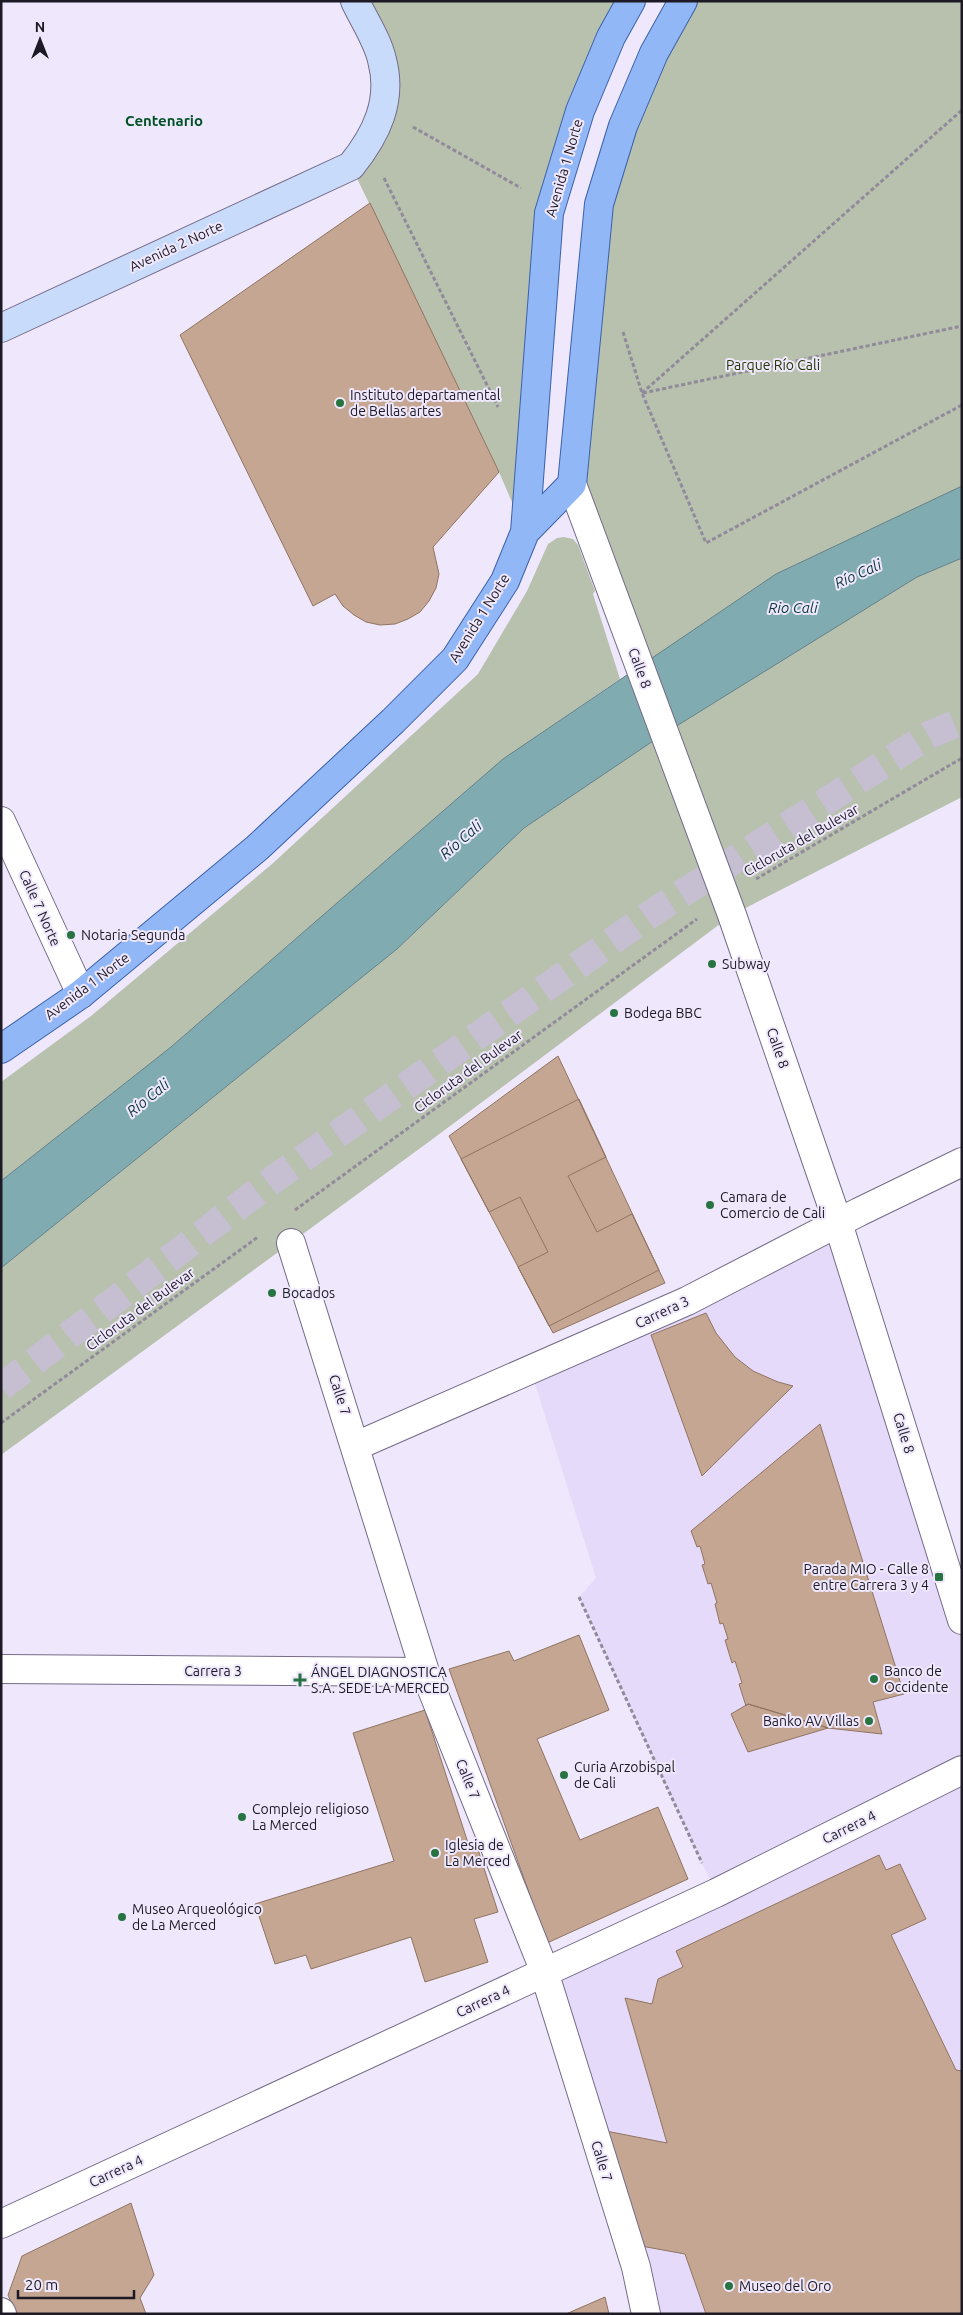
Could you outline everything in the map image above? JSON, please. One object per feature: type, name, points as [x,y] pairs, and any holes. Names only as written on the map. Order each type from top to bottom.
[{"type":"main road","points":[[355,1],[382,60],[385,87],[384,112],[359,156]]},
{"type":"main road","name":"Avenida 1 Norte","points":[[1,1048],[81,994],[257,848],[455,659],[505,581],[525,532],[549,213],[580,111],[611,37],[631,1]]},
{"type":"main road","points":[[525,532],[572,484],[599,204],[627,117],[654,53],[682,1]]},
{"type":"main road","name":"Avenida 2 Norte","points":[[1,328],[359,156]]},
{"type":"street","name":"Calle 8","points":[[572,484],[726,897],[838,1223],[962,1620]]},
{"type":"street","name":"Calle 7 Norte","points":[[1,821],[81,994]]},
{"type":"street","name":"Carrera 3","points":[[356,1446],[688,1300],[962,1162]]},
{"type":"street","name":"Calle 7","points":[[291,1243],[356,1446],[425,1672],[545,1973],[636,2267],[646,2314]]},
{"type":"street","name":"Carrera 3","points":[[1,1669],[425,1672]]},
{"type":"street","name":"Carrera 4","points":[[1,2224],[716,1893],[962,1770]]},
{"type":"path","points":[[642,393],[962,110]]},
{"type":"path","points":[[384,112],[527,191]]},
{"type":"path","points":[[359,156],[500,410]]},
{"type":"path","points":[[620,323],[642,393],[706,543],[962,405]]},
{"type":"path","points":[[642,393],[962,326]]},
{"type":"path","name":"Cicloruta del Bulevar","points":[[290,1214],[726,897],[962,758]]},
{"type":"path","name":"Cicloruta del Bulevar","points":[[1,1423],[266,1231]]},
{"type":"path","points":[[579,1597],[716,1893]]},
{"type":"shaded area","points":[[838,1223],[962,1620],[962,2314],[646,2314],[548,1985],[716,1893],[579,1597],[596,1578],[531,1371]]},
{"type":"green space","points":[[355,1],[631,1],[553,196],[525,532],[499,472],[351,166],[384,112]]},
{"type":"green space","name":"Parque Río Cali","points":[[683,1],[962,1],[962,486],[776,574],[641,666],[572,484],[597,221]]},
{"type":"green space","points":[[557,538],[573,539],[578,545],[595,591],[593,594],[620,679],[503,759],[171,1047],[1,1181],[1,1082],[91,1016],[272,864],[478,674],[527,591],[548,544]]},
{"type":"green space","points":[[962,558],[962,797],[732,915],[430,1141],[1,1455],[1,1268],[397,949],[524,828],[662,735],[917,577]]},
{"type":"water","name":"Rio Cali","points":[[962,486],[962,558],[917,577],[662,735],[524,828],[397,949],[1,1268],[1,1181],[171,1047],[503,759],[776,574]]},
{"type":"building","name":"Instituto departamental de Bellas artes","points":[[370,203],[499,472],[433,547],[439,574],[436,588],[429,601],[420,612],[408,619],[395,624],[380,625],[366,622],[354,615],[343,606],[335,594],[313,606],[180,335]]},
{"type":"building","points":[[558,1056],[665,1283],[553,1333],[449,1136]]},
{"type":"building","points":[[579,1099],[606,1157],[568,1176],[597,1232],[632,1214],[659,1270],[549,1326],[518,1267],[548,1252],[520,1197],[489,1212],[461,1159]]},
{"type":"building","points":[[706,1313],[716,1333],[735,1357],[753,1371],[778,1382],[793,1386],[702,1476],[651,1335]]},
{"type":"building","points":[[820,1424],[904,1694],[873,1702],[882,1734],[828,1728],[748,1704],[746,1706],[739,1684],[742,1683],[735,1661],[732,1663],[725,1640],[728,1639],[723,1623],[720,1624],[715,1604],[717,1603],[711,1583],[708,1584],[702,1565],[705,1564],[700,1546],[697,1547],[691,1531]]},
{"type":"building","points":[[579,1635],[609,1710],[537,1739],[580,1840],[658,1807],[688,1879],[547,1943],[449,1669],[509,1651],[514,1661]]},
{"type":"building","points":[[748,1704],[828,1728],[748,1752],[731,1714]]},
{"type":"building","name":"Iglesia de La Merced","points":[[425,1710],[469,1846],[476,1843],[498,1912],[474,1919],[488,1962],[425,1982],[411,1937],[311,1969],[306,1955],[275,1964],[255,1904],[394,1861],[353,1733]]},
{"type":"building","points":[[879,1855],[886,1870],[900,1864],[926,1919],[891,1935],[956,2070],[962,2071],[962,2314],[706,2314],[685,2254],[641,2246],[606,2131],[667,2143],[625,1998],[652,2004],[658,1979],[683,1967],[676,1951]]},
{"type":"building","points":[[131,2203],[154,2275],[140,2298],[146,2314],[16,2314],[8,2295],[22,2256]]},
{"type":"building","points":[[605,2297],[609,2314],[566,2314]]},
{"type":"tunnel","points":[[1,1387],[278,1176],[658,909],[929,735],[962,721]]},
{"type":"place","name":"Instituto departamental de Bellas artes","points":[[340,403]]},
{"type":"place","name":"Notaria Segunda","points":[[71,935]]},
{"type":"place","name":"Subway","points":[[712,964]]},
{"type":"place","name":"Bodega BBC","points":[[614,1013]]},
{"type":"place","name":"Camara de Comercio de Cali","points":[[710,1205]]},
{"type":"place","name":"Bocados","points":[[272,1293]]},
{"type":"place","name":"Parada MIO - Calle 8 entre Carrera 3 y 4","points":[[939,1577]]},
{"type":"place","name":"Banco de Occidente","points":[[874,1679]]},
{"type":"place","name":"ÁNGEL DIAGNOSTICA S.A. SEDE LA MERCED","points":[[300,1680]]},
{"type":"place","name":"Banko AV Villas","points":[[869,1721]]},
{"type":"place","name":"Curia Arzobispal de Cali","points":[[564,1775]]},
{"type":"place","name":"Complejo religioso La Merced","points":[[242,1817]]},
{"type":"place","name":"Iglesia de La Merced","points":[[435,1853]]},
{"type":"place","name":"Museo Arqueológico de La Merced","points":[[122,1917]]},
{"type":"place","name":"Museo del Oro","points":[[729,2286]]},
{"type":"district","name":"Centenario","points":[[164,121]]},
{"type":"water label","name":"Río Cali","points":[[858,574]]},
{"type":"water label","name":"Río Cali","points":[[461,840]]},
{"type":"water label","name":"Río Cali","points":[[148,1098]]}]
